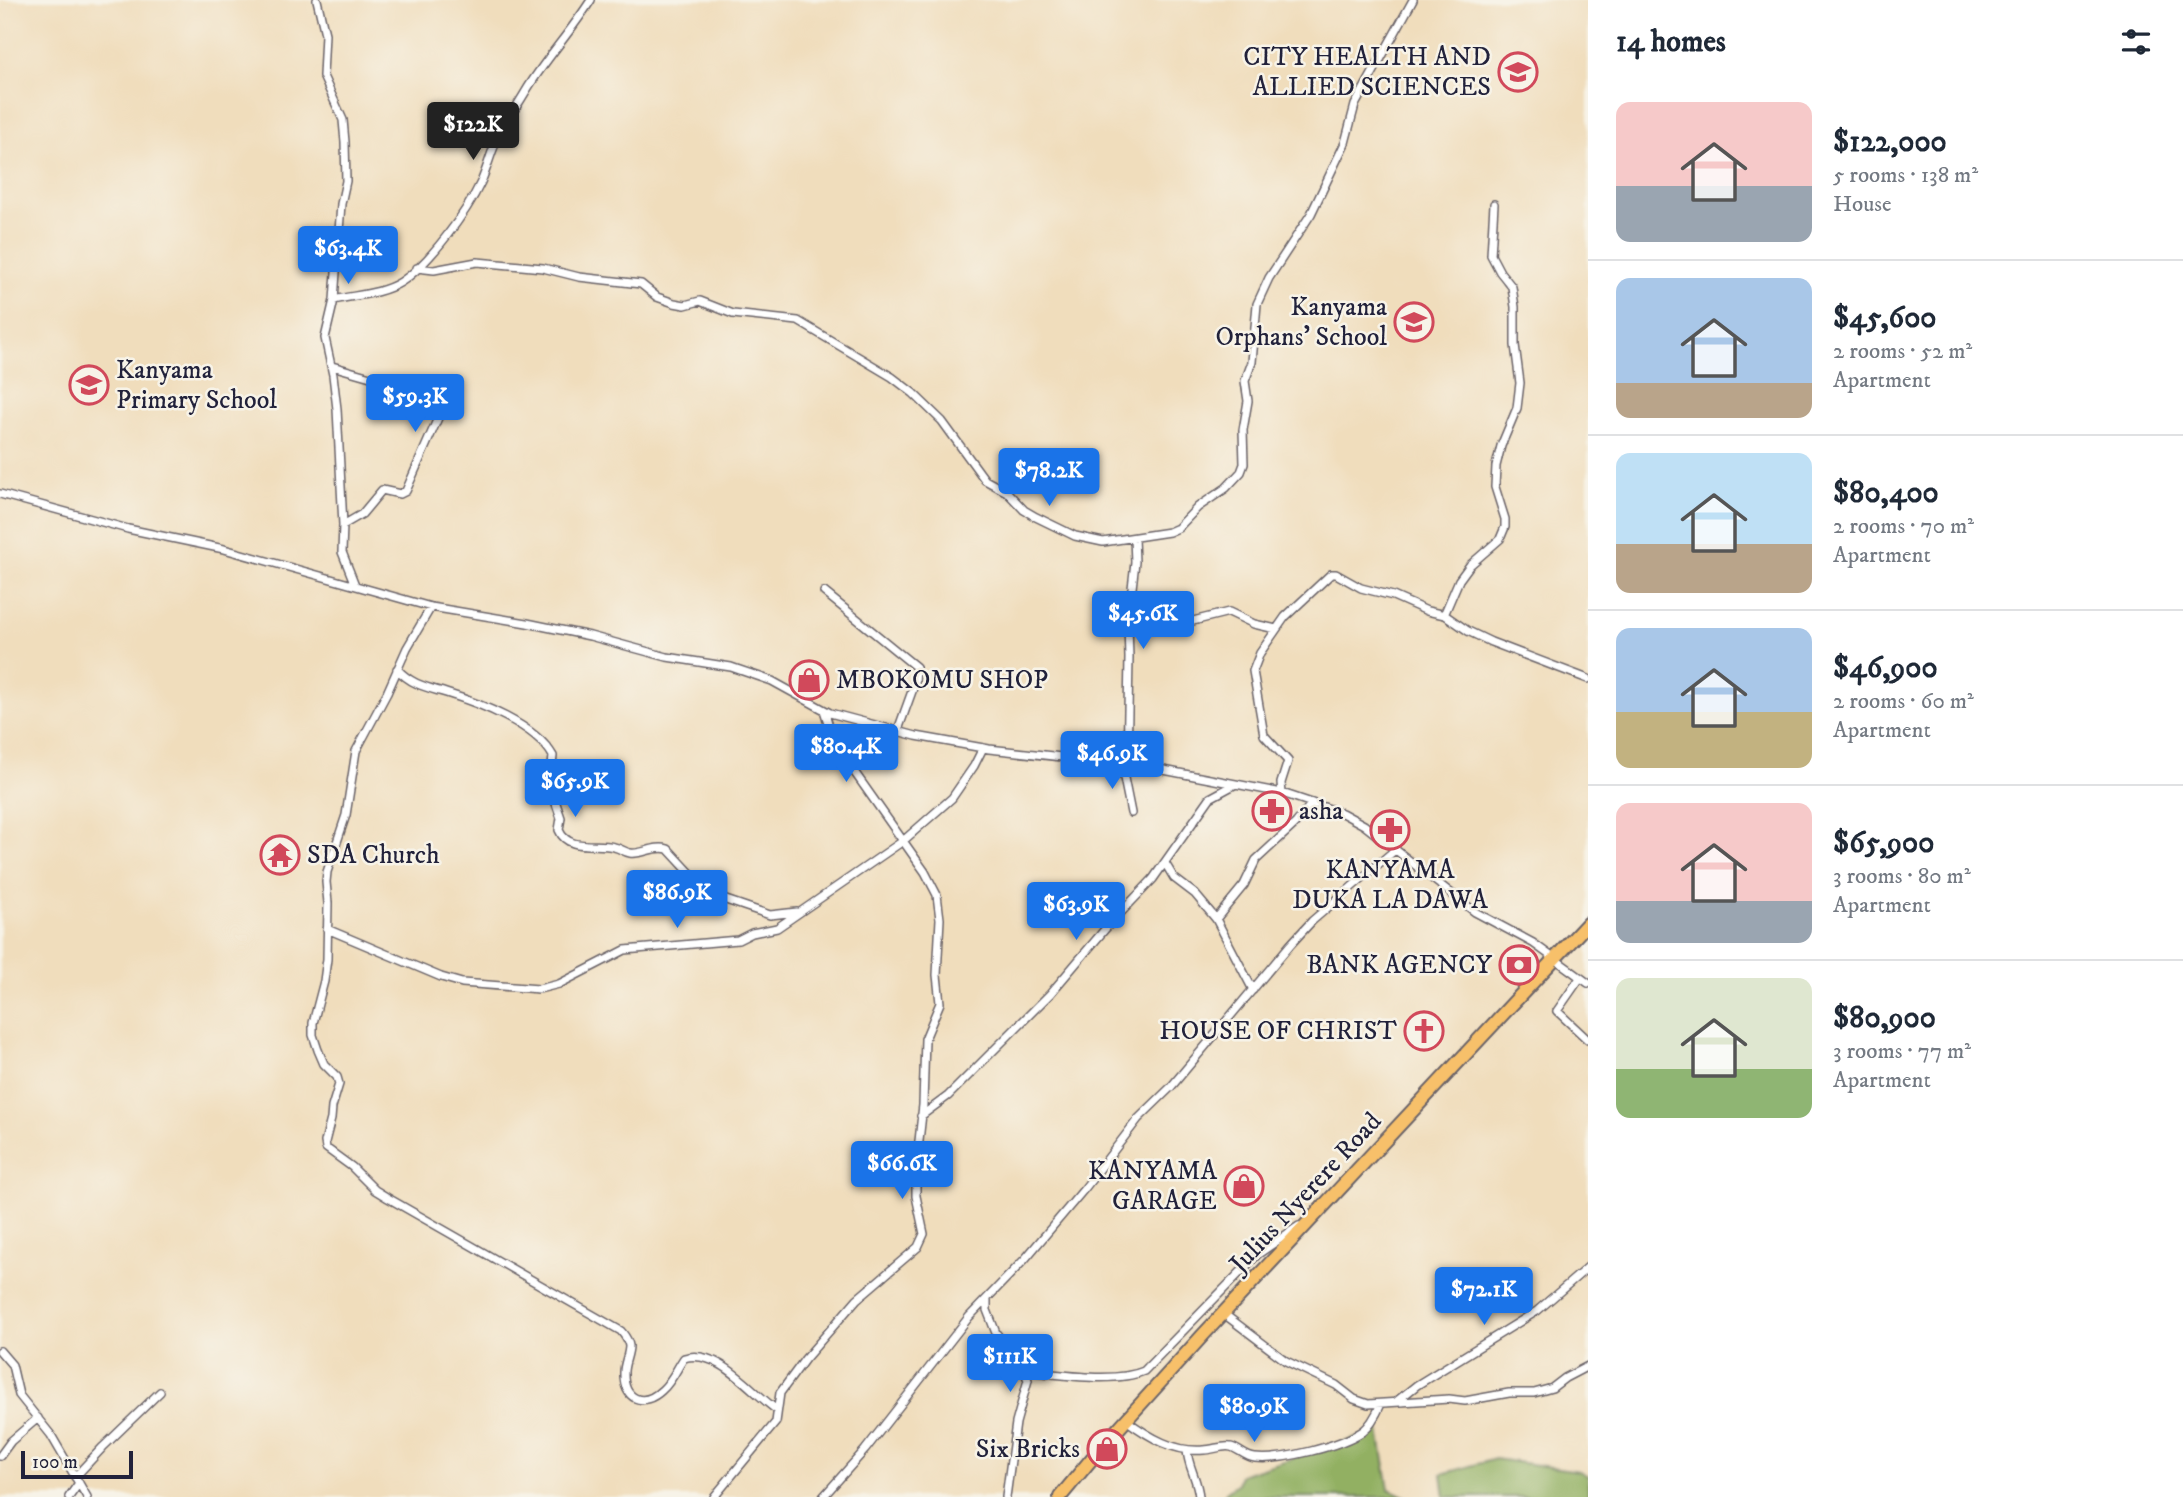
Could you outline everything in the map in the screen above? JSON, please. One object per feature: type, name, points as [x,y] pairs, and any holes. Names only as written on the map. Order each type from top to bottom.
[{"type":"highway","name":"Julius Nyerere Road","points":[[1060,1497],[1223,1314],[1588,923]]},
{"type":"street","points":[[317,0],[325,34],[323,76],[343,120],[345,142],[346,181],[341,204],[334,300],[326,338],[337,409],[342,552],[355,585]]},
{"type":"street","points":[[334,300],[400,282],[417,268],[456,223],[470,203],[496,142],[526,90],[591,0]]},
{"type":"street","points":[[417,268],[434,270],[477,262],[543,268],[579,277],[641,284],[657,297],[674,303],[685,305],[700,301],[733,314],[798,321],[892,377],[913,393],[942,421],[985,480],[1007,492],[1024,510],[1075,536],[1103,541],[1134,538],[1178,528],[1198,507],[1226,488],[1241,472],[1244,464],[1243,430],[1248,401],[1245,381],[1252,362],[1257,304],[1271,274],[1311,214],[1345,143],[1355,106],[1413,0]]},
{"type":"street","points":[[1444,614],[1459,580],[1470,565],[1500,539],[1505,527],[1495,487],[1496,466],[1501,446],[1517,408],[1520,383],[1512,286],[1491,255],[1494,204]]},
{"type":"street","points":[[332,366],[374,378],[438,407],[441,411],[409,488],[402,493],[381,490],[362,514],[343,525]]},
{"type":"street","points":[[0,494],[109,524],[223,549],[431,607],[527,623],[590,636],[667,657],[730,667],[772,681],[824,710],[924,738],[984,748],[1124,763],[1282,793],[1342,813],[1364,825],[1475,912],[1533,943],[1588,983]]},
{"type":"street","points":[[1131,813],[1124,763],[1128,623],[1135,562],[1134,538]]},
{"type":"street","points":[[1282,793],[1288,761],[1264,734],[1258,693],[1252,677],[1260,653],[1276,629],[1301,600],[1326,576],[1333,573],[1352,584],[1393,596],[1427,611],[1444,614],[1468,631],[1491,642],[1588,679]]},
{"type":"street","points":[[824,592],[916,667],[917,674],[898,730]]},
{"type":"street","points":[[431,607],[354,757],[346,815],[326,883],[328,942],[324,981],[313,1023],[313,1035],[324,1064],[337,1077],[339,1084],[325,1142],[329,1152],[352,1167],[375,1190],[388,1198],[621,1331],[628,1340],[629,1350],[624,1374],[626,1384],[628,1392],[635,1399],[645,1400],[653,1396],[667,1384],[684,1358],[694,1356],[728,1368],[777,1410]]},
{"type":"street","points":[[1128,623],[1189,622],[1229,612],[1254,624],[1276,629]]},
{"type":"street","points":[[397,669],[413,683],[479,705],[539,737],[553,756],[550,786],[561,818],[559,830],[565,837],[587,846],[615,847],[632,853],[662,847],[668,849],[706,890],[720,898],[770,915],[802,912]]},
{"type":"street","points":[[714,1497],[772,1427],[777,1419],[780,1393],[785,1385],[857,1299],[918,1247],[923,1234],[916,1196],[916,1168],[923,1105],[925,1039],[940,1003],[937,975],[940,919],[934,887],[848,763],[832,736],[824,710]]},
{"type":"street","points":[[327,929],[462,983],[539,989],[559,984],[625,950],[738,940],[752,933],[777,928],[903,841],[952,799],[984,748]]},
{"type":"street","points":[[921,1116],[948,1096],[1023,1023],[1165,863],[1208,800],[1234,785]]},
{"type":"street","points":[[1216,919],[1244,886],[1256,860],[1296,823],[1312,803]]},
{"type":"street","points":[[823,1497],[865,1450],[970,1317],[1086,1188],[1138,1119],[1171,1087],[1312,921],[1396,849]]},
{"type":"street","points":[[1165,863],[1174,878],[1195,894],[1216,919],[1252,990]]},
{"type":"street","points":[[1580,978],[1557,1011],[1588,1040]]},
{"type":"street","points":[[1025,1371],[1082,1377],[1127,1376],[1144,1371],[1258,1254],[1315,1217]]},
{"type":"street","points":[[1393,1403],[1417,1385],[1537,1311],[1588,1268]]},
{"type":"street","points":[[987,1301],[987,1310],[996,1334],[1025,1371],[1027,1386],[1016,1423],[1006,1497]]},
{"type":"street","points":[[1223,1314],[1297,1368],[1336,1385],[1361,1402],[1381,1405],[1449,1398],[1465,1401],[1509,1393],[1534,1393],[1552,1388],[1588,1366]]},
{"type":"street","points":[[0,1352],[12,1365],[19,1395],[57,1445],[87,1497]]},
{"type":"street","points":[[69,1497],[77,1480],[103,1447],[160,1392]]},
{"type":"street","points":[[1126,1420],[1154,1438],[1187,1450],[1231,1447],[1248,1457],[1264,1458],[1311,1451],[1361,1432],[1381,1405]]},
{"type":"street","points":[[0,1457],[11,1441],[38,1418]]},
{"type":"street","points":[[1187,1450],[1199,1497]]},
{"type":"green space","points":[[1379,1431],[1389,1489],[1406,1497],[1224,1497],[1226,1492],[1237,1484],[1240,1475]]},
{"type":"green space","points":[[1495,1459],[1579,1471],[1588,1476],[1588,1497],[1445,1497],[1442,1474]]},
{"type":"place","name":"CITY HEALTH AND ALLIED SCIENCES","points":[[1518,72]]},
{"type":"place","name":"Kanyama Orphans' School","points":[[1414,322]]},
{"type":"place","name":"Kanyama Primary School","points":[[89,385]]},
{"type":"place","name":"MBOKOMU SHOP","points":[[809,680]]},
{"type":"place","name":"asha","points":[[1272,811]]},
{"type":"place","name":"KANYAMA DUKA LA DAWA","points":[[1390,830]]},
{"type":"place","name":"SDA Church","points":[[280,855]]},
{"type":"place","name":"BANK AGENCY","points":[[1519,965]]},
{"type":"place","name":"HOUSE OF CHRIST","points":[[1424,1031]]},
{"type":"place","name":"KANYAMA GARAGE","points":[[1244,1186]]},
{"type":"place","name":"Six Bricks","points":[[1107,1449]]}]
